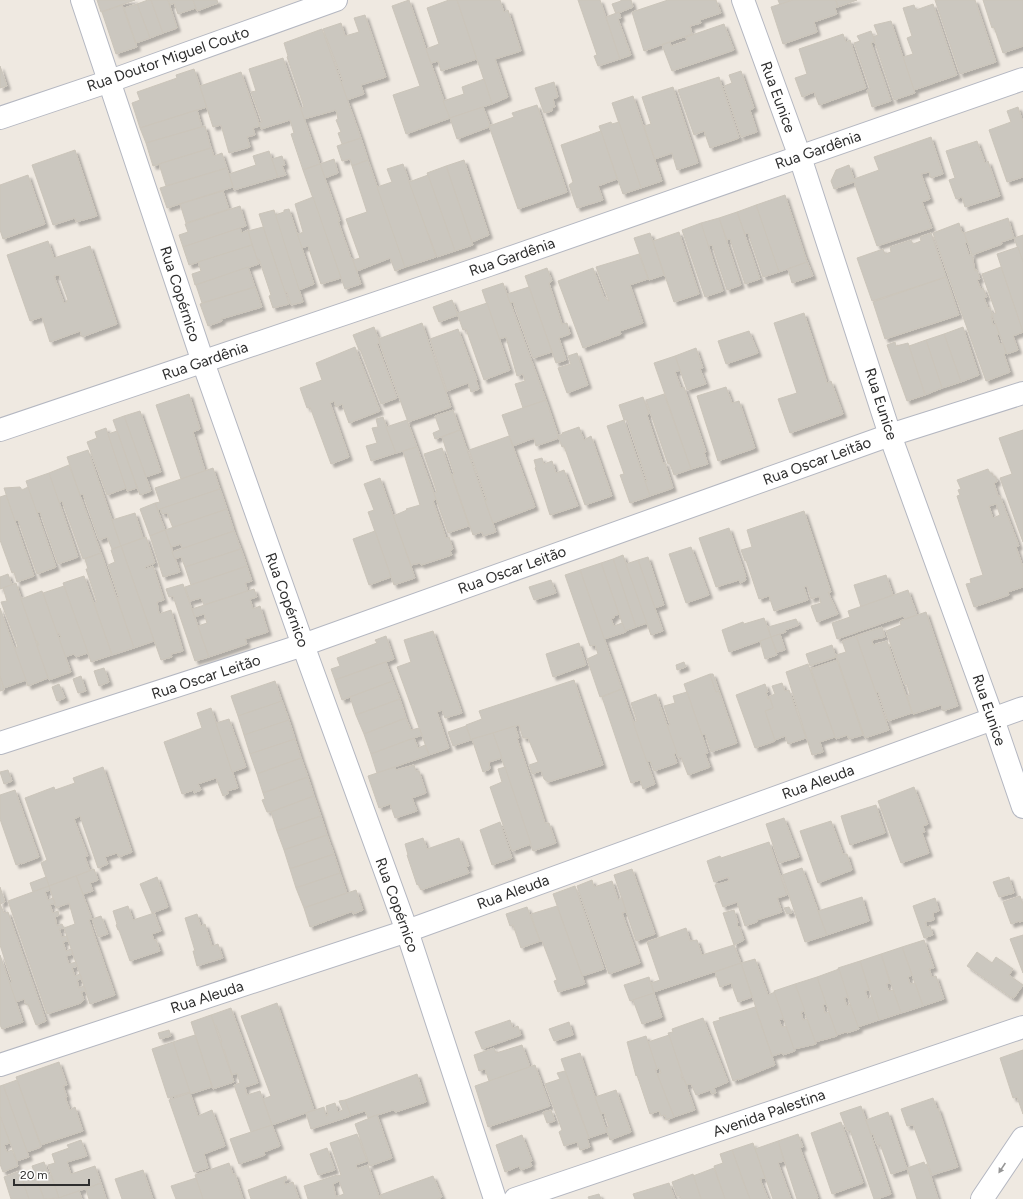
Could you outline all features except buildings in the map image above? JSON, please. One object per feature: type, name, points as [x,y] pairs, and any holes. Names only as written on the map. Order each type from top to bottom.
[{"type":"street","name":"Rua Copérnico","points":[[82,0],[203,362],[303,645],[407,931],[495,1199]]},
{"type":"street","name":"Rua Doutor Miguel Couto","points":[[0,118],[336,0]]},
{"type":"street","name":"Rua Eunice","points":[[743,0],[800,157],[890,434],[993,719],[1023,807]]},
{"type":"street","name":"Rua Gardênia","points":[[0,430],[496,262],[1023,79]]},
{"type":"street","name":"Rua Oscar Leitão","points":[[0,743],[303,645],[890,434],[1023,394]]},
{"type":"street","name":"Rua Aleuda","points":[[0,1065],[407,931],[1023,708]]},
{"type":"street","name":"Avenida Palestina","points":[[516,1199],[1023,1027]]},
{"type":"street","points":[[982,1199],[1023,1138]]}]
